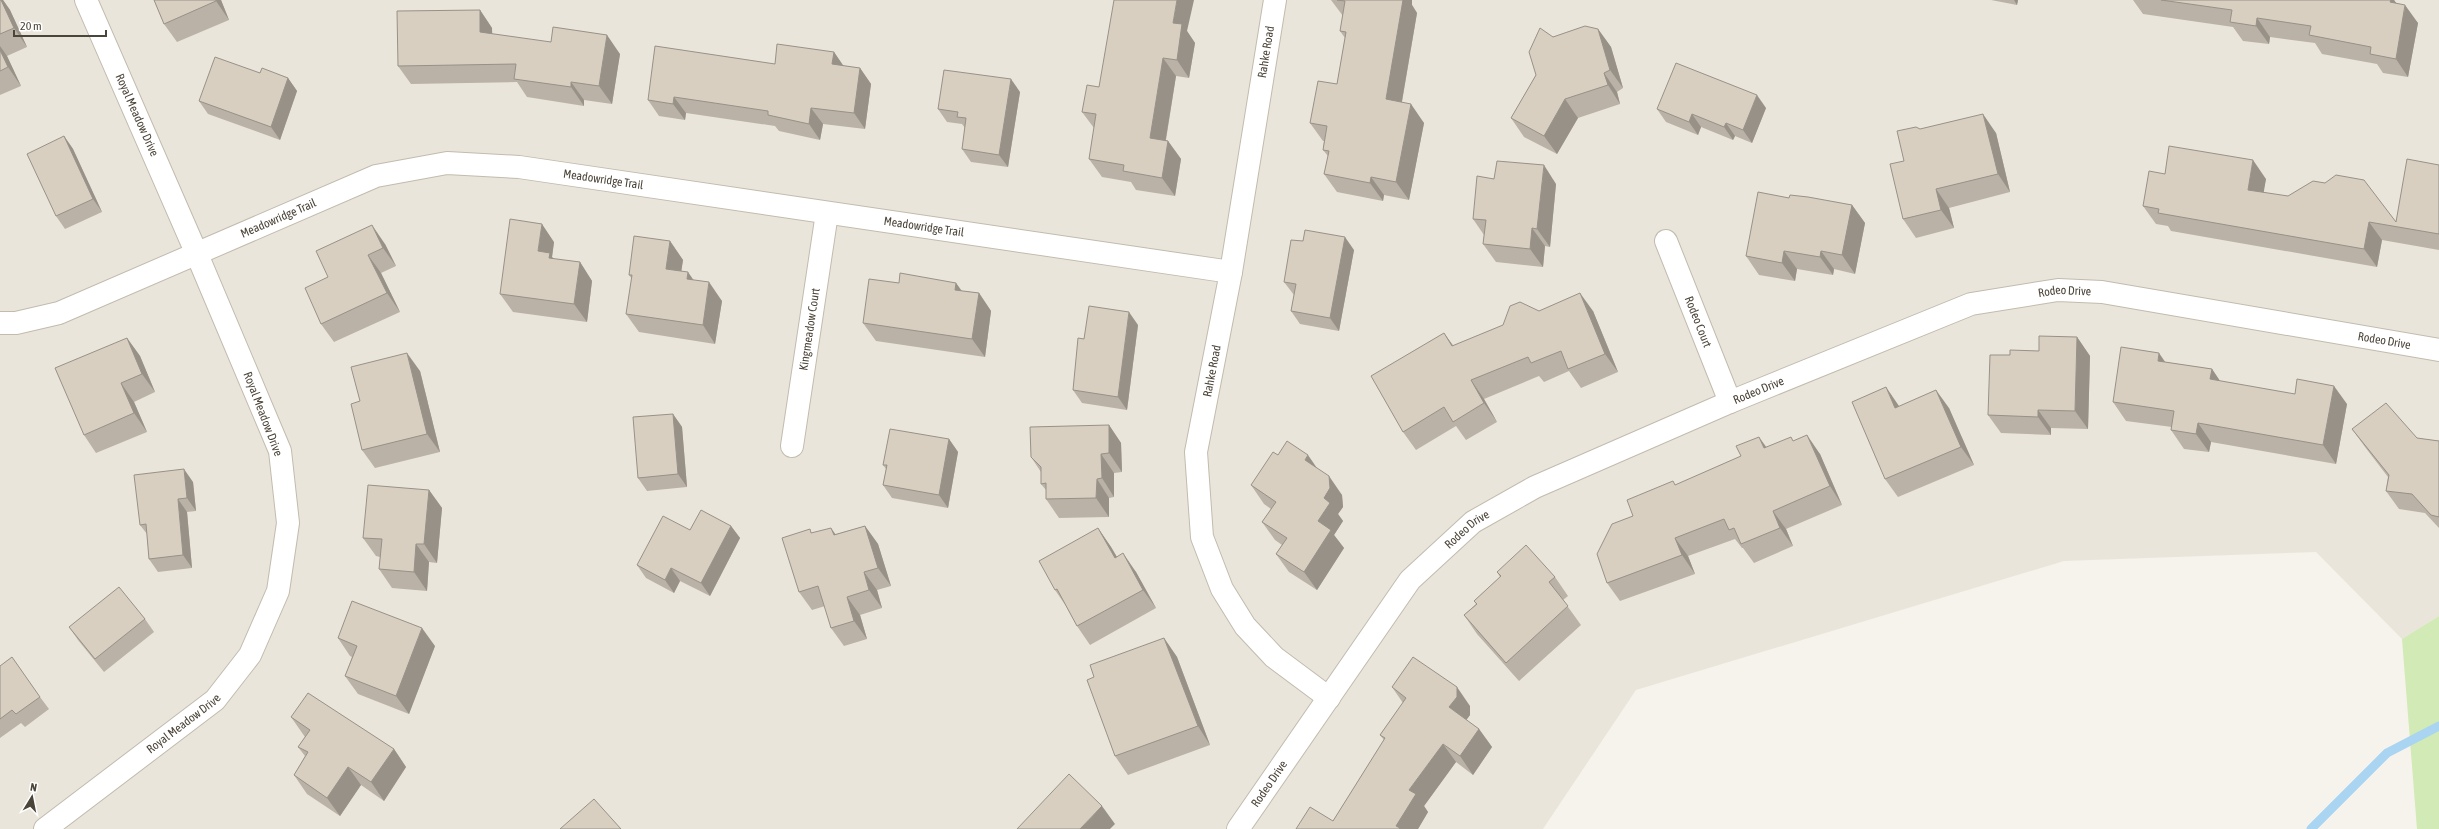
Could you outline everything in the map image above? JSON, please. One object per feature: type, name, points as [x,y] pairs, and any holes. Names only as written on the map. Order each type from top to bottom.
[{"type":"street","name":"Royal Meadow Drive","points":[[45,829],[215,700],[250,656],[278,591],[288,523],[280,451],[196,252],[86,0]]},
{"type":"street","name":"Rahke Road","points":[[1275,0],[1231,272],[1196,452],[1202,537],[1222,589],[1245,626],[1274,657],[1328,698]]},
{"type":"street","name":"Meadowridge Trail","points":[[0,323],[16,323],[59,312],[376,176],[447,163],[519,168],[1231,272]]},
{"type":"street","name":"Kingmeadow Court","points":[[792,446],[827,213]]},
{"type":"street","name":"Rodeo Court","points":[[1666,241],[1730,402]]},
{"type":"street","name":"Rodeo Drive","points":[[1238,829],[1410,580],[1473,522],[1535,486],[1730,402],[1971,304],[2058,290],[2102,292],[2439,350]]},
{"type":"shaded area","points":[[0,0],[2439,0],[2439,616],[2402,639],[2316,552],[2064,561],[1636,690],[1543,829],[0,829]]},
{"type":"green space","points":[[2439,616],[2439,829],[2417,829],[2402,639]]},
{"type":"building","points":[[0,0],[14,28],[0,34]]},
{"type":"building","points":[[154,0],[216,0],[216,1],[164,24]]},
{"type":"building","points":[[1114,0],[1177,0],[1173,23],[1182,24],[1177,60],[1163,58],[1150,138],[1168,141],[1162,178],[1123,171],[1124,165],[1089,159],[1096,114],[1082,112],[1087,85],[1099,87]]},
{"type":"building","points":[[1337,0],[1403,0],[1386,99],[1411,104],[1396,182],[1371,177],[1370,183],[1324,174],[1329,151],[1323,150],[1327,126],[1310,123],[1318,81],[1337,84],[1346,32],[1340,31],[1345,1]]},
{"type":"building","points":[[2161,0],[2391,0],[2390,2],[2405,5],[2396,59],[2370,54],[2371,47],[2309,35],[2311,26],[2257,18],[2256,26],[2230,22],[2232,10]]},
{"type":"building","points":[[480,10],[480,32],[551,42],[553,27],[607,35],[599,86],[571,82],[571,87],[514,79],[516,64],[398,66],[397,11]]},
{"type":"building","points":[[1585,26],[1598,29],[1610,70],[1604,73],[1608,85],[1565,99],[1544,136],[1511,118],[1536,75],[1529,52],[1540,28],[1553,37]]},
{"type":"building","points":[[777,44],[834,52],[832,64],[860,68],[854,113],[811,108],[809,124],[768,115],[768,111],[674,97],[673,104],[648,100],[655,46],[775,64]]},
{"type":"building","points":[[0,50],[8,67],[0,71]]},
{"type":"building","points":[[215,57],[260,73],[262,68],[288,78],[271,127],[199,101]]},
{"type":"building","points":[[1676,63],[1757,95],[1743,130],[1726,123],[1724,127],[1692,114],[1689,122],[1657,109]]},
{"type":"building","points":[[944,70],[1011,79],[999,155],[962,149],[966,118],[957,117],[958,112],[938,109]]},
{"type":"building","points":[[1983,114],[1998,174],[1936,189],[1941,210],[1903,219],[1890,164],[1904,161],[1897,131],[1916,127],[1920,129]]},
{"type":"building","points":[[64,136],[93,199],[56,216],[27,154]]},
{"type":"building","points":[[2169,146],[2253,160],[2248,190],[2288,196],[2313,181],[2325,183],[2336,175],[2364,180],[2396,222],[2407,159],[2439,165],[2439,234],[2369,222],[2364,249],[2158,213],[2159,209],[2143,206],[2149,171],[2165,174]]},
{"type":"building","points":[[1497,161],[1544,165],[1537,229],[1532,228],[1530,249],[1483,244],[1486,220],[1473,219],[1477,176],[1494,179]]},
{"type":"building","points":[[1758,192],[1789,198],[1790,195],[1808,197],[1852,205],[1842,255],[1821,251],[1820,257],[1784,251],[1782,263],[1746,256]]},
{"type":"building","points":[[510,219],[542,224],[538,251],[550,253],[549,258],[580,262],[574,304],[500,294]]},
{"type":"building","points":[[372,225],[383,248],[368,255],[387,293],[321,324],[305,288],[328,277],[316,251]]},
{"type":"building","points":[[1305,230],[1345,237],[1330,318],[1291,311],[1296,284],[1284,282],[1291,240],[1303,241]]},
{"type":"building","points":[[634,236],[670,241],[666,269],[688,272],[687,279],[709,282],[703,325],[626,314],[632,275],[629,275]]},
{"type":"building","points":[[900,273],[956,283],[955,290],[979,293],[972,339],[863,323],[869,279],[899,283]]},
{"type":"building","points":[[1580,293],[1605,354],[1568,369],[1561,351],[1531,363],[1528,357],[1471,380],[1484,403],[1453,422],[1444,407],[1403,432],[1371,376],[1444,333],[1452,346],[1503,325],[1510,306],[1520,302],[1539,311]]},
{"type":"building","points":[[1089,306],[1129,312],[1118,397],[1073,390],[1078,338],[1084,339]]},
{"type":"building","points":[[2039,336],[2077,337],[2075,411],[2038,410],[2038,417],[1988,415],[1990,355],[2010,355],[2010,350],[2039,351]]},
{"type":"building","points":[[127,338],[142,374],[121,383],[134,413],[84,435],[55,368]]},
{"type":"building","points":[[2121,347],[2159,353],[2158,361],[2212,369],[2210,379],[2295,394],[2297,379],[2334,386],[2323,445],[2198,423],[2196,434],[2171,430],[2174,411],[2113,402]]},
{"type":"building","points":[[407,353],[427,434],[362,450],[351,404],[360,401],[351,367]]},
{"type":"building","points":[[1886,387],[1895,408],[1936,390],[1961,447],[1885,479],[1852,402]]},
{"type":"building","points":[[2386,403],[2417,438],[2439,441],[2439,517],[2431,515],[2412,494],[2386,491],[2389,475],[2352,429]]},
{"type":"building","points":[[673,414],[678,474],[638,478],[633,417]]},
{"type":"building","points":[[1109,425],[1109,453],[1101,454],[1102,478],[1097,479],[1096,498],[1046,499],[1046,483],[1041,484],[1041,467],[1031,457],[1030,427]]},
{"type":"building","points":[[890,429],[949,439],[939,495],[883,485],[887,465],[883,465]]},
{"type":"building","points":[[1807,435],[1830,486],[1773,511],[1780,528],[1741,544],[1734,528],[1729,530],[1724,519],[1675,538],[1682,555],[1607,583],[1597,554],[1612,524],[1633,516],[1627,500],[1673,481],[1675,485],[1741,456],[1736,446],[1759,437],[1764,448],[1791,437],[1793,441]]},
{"type":"building","points":[[1287,441],[1308,455],[1305,460],[1329,476],[1330,488],[1324,498],[1330,503],[1318,521],[1331,530],[1304,572],[1276,554],[1287,538],[1262,522],[1276,502],[1251,485],[1273,452],[1278,455]]},
{"type":"building","points":[[184,469],[187,498],[178,499],[183,555],[149,559],[146,524],[140,525],[134,475]]},
{"type":"building","points":[[368,485],[429,490],[424,544],[416,544],[414,572],[379,569],[382,539],[363,538]]},
{"type":"building","points":[[701,510],[731,526],[701,583],[671,568],[665,580],[637,565],[663,516],[690,530]]},
{"type":"building","points":[[865,526],[878,568],[864,572],[869,590],[847,597],[854,621],[831,628],[818,586],[799,592],[782,538],[810,529],[811,533],[831,528],[834,535]]},
{"type":"building","points":[[1098,528],[1115,558],[1123,553],[1143,590],[1077,626],[1057,589],[1055,590],[1039,561]]},
{"type":"building","points":[[1526,545],[1555,577],[1549,582],[1568,606],[1506,663],[1464,615],[1477,604],[1474,601],[1501,576],[1497,572]]},
{"type":"building","points":[[119,587],[145,619],[95,659],[69,627]]},
{"type":"building","points":[[352,601],[422,628],[396,696],[345,676],[357,646],[338,638]]},
{"type":"building","points":[[1164,638],[1198,726],[1115,756],[1087,680],[1094,677],[1090,665]]},
{"type":"building","points":[[12,657],[40,697],[16,714],[12,710],[0,719],[0,666]]},
{"type":"building","points":[[1413,657],[1457,687],[1457,697],[1449,707],[1479,729],[1460,756],[1443,744],[1409,790],[1416,794],[1396,826],[1400,828],[1399,829],[1296,829],[1310,807],[1333,821],[1385,738],[1380,735],[1406,698],[1392,687]]},
{"type":"building","points":[[308,693],[394,749],[371,782],[348,767],[327,798],[294,775],[308,752],[298,747],[310,730],[291,717]]},
{"type":"building","points":[[1069,774],[1102,806],[1080,829],[1017,829]]},
{"type":"building","points":[[594,799],[621,829],[560,829]]},
{"type":"waterway","points":[[2311,829],[2387,753],[2439,726]]}]
